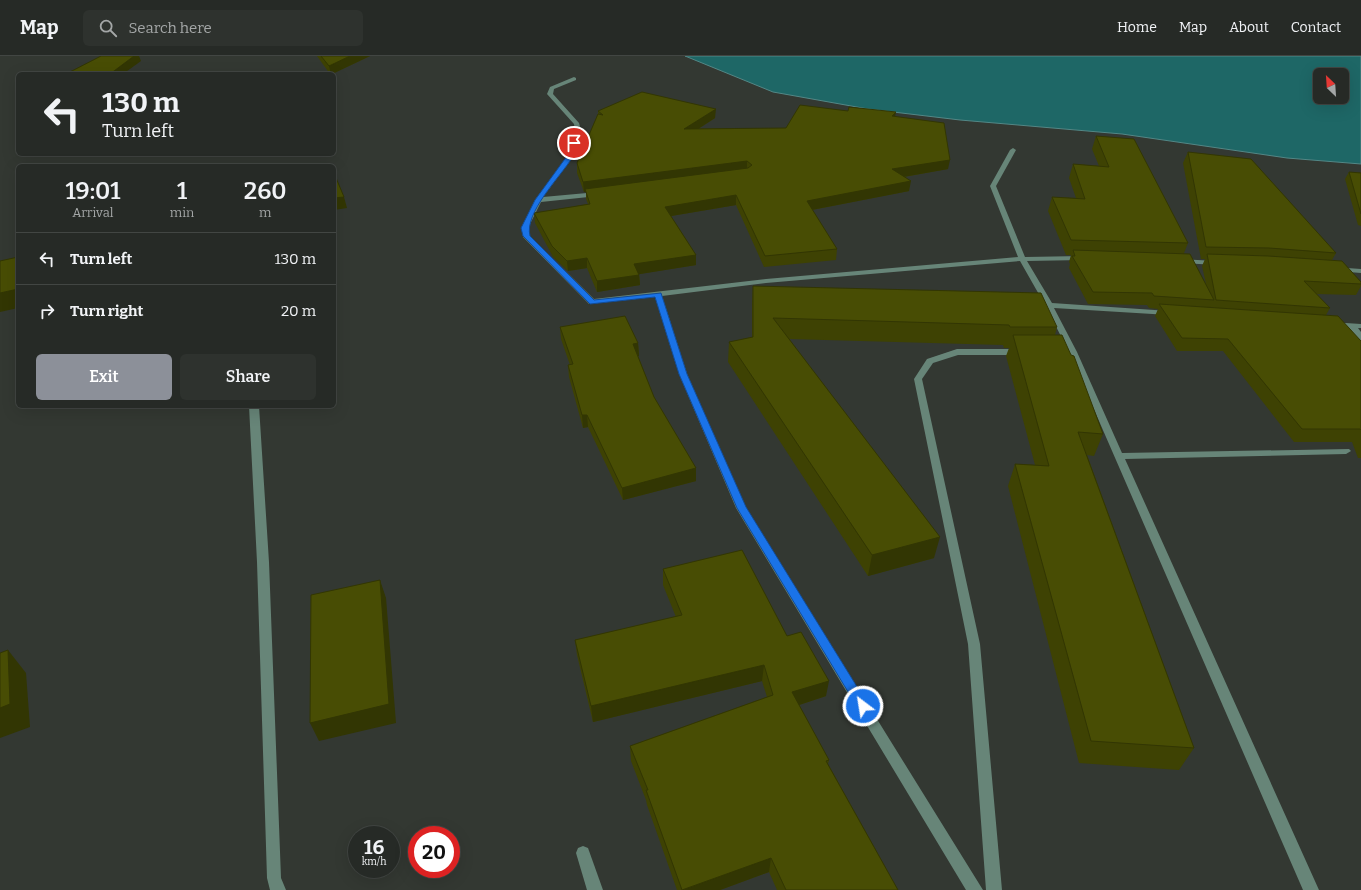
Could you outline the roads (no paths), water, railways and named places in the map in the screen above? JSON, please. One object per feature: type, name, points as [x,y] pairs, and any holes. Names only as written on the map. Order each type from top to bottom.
[{"type":"lane","points":[[574,79],[552,88],[550,94],[578,124],[578,130],[570,157],[538,200],[525,228],[526,236],[592,302],[766,281],[1022,259],[1091,259]]},
{"type":"lane","points":[[1013,150],[993,186],[1022,259],[1049,305],[1073,352],[1311,890]]},
{"type":"lane","points":[[538,200],[604,194]]},
{"type":"lane","points":[[1177,261],[1224,263]]},
{"type":"lane","points":[[1331,269],[1361,271]]},
{"type":"lane","points":[[658,294],[683,374],[741,508],[975,890]]},
{"type":"lane","points":[[1049,305],[1176,314]]},
{"type":"lane","points":[[1327,324],[1361,326]]},
{"type":"lane","points":[[1351,326],[1361,338]]},
{"type":"lane","points":[[994,890],[974,644],[918,379],[930,361],[957,352],[1034,352]]},
{"type":"lane","points":[[1058,352],[1073,352]]},
{"type":"lane","points":[[254,408],[263,562],[274,878],[278,890]]},
{"type":"lane","points":[[1119,456],[1346,451]]},
{"type":"lane","points":[[583,853],[595,890]]},
{"type":"water","points":[[685,56],[1361,56],[1361,164],[1287,158],[1122,134],[960,120],[868,109],[773,92]]}]
